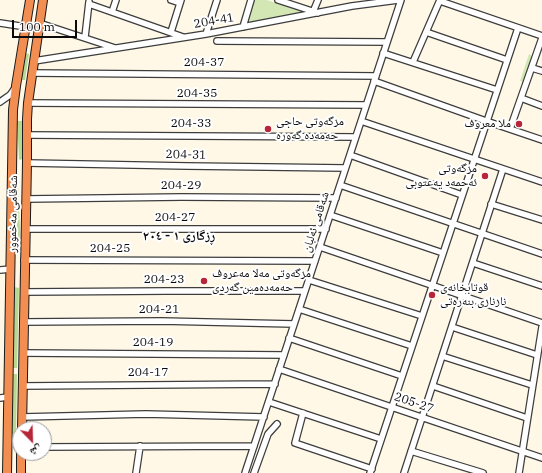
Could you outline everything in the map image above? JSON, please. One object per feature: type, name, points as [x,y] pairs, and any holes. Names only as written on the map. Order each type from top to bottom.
[{"type":"highway","name":"شەقامی مەخموور","points":[[7,473],[4,397],[11,269],[13,110],[30,0]]},
{"type":"highway","name":"شەقامی مەخموور","points":[[22,421],[26,135],[28,103],[43,0]]},
{"type":"highway","points":[[12,163],[14,167],[20,170],[24,168],[26,163]]},
{"type":"highway","points":[[12,186],[15,181],[20,180],[24,182],[26,187]]},
{"type":"highway","points":[[21,461],[21,473]]},
{"type":"street","points":[[112,12],[116,0]]},
{"type":"street","points":[[171,0],[181,2],[171,32]]},
{"type":"street","points":[[206,34],[217,0]]},
{"type":"street","points":[[243,27],[251,0]]},
{"type":"street","points":[[278,0],[316,13],[318,0]]},
{"type":"street","points":[[352,6],[354,0]]},
{"type":"street","name":"204-41","points":[[34,61],[185,38],[352,6],[399,0]]},
{"type":"street","name":"شەقامی ئەلبان","points":[[245,473],[387,42],[399,0]]},
{"type":"street","points":[[413,62],[440,0],[542,37],[510,129]]},
{"type":"street","points":[[85,37],[89,2],[112,12],[185,38]]},
{"type":"street","points":[[0,23],[26,27]]},
{"type":"street","points":[[39,23],[117,48]]},
{"type":"street","points":[[304,413],[295,443],[371,471],[452,223],[518,28]]},
{"type":"street","points":[[426,32],[507,60]]},
{"type":"street","points":[[217,40],[387,42]]},
{"type":"street","points":[[383,53],[497,90]]},
{"type":"street","points":[[532,68],[542,71]]},
{"type":"street","name":"204-37","points":[[32,73],[375,78],[486,121],[542,140]]},
{"type":"street","points":[[0,101],[10,95],[16,86]]},
{"type":"street","points":[[521,98],[542,106]]},
{"type":"street","points":[[0,101],[7,103],[13,110]]},
{"type":"street","name":"204-35","points":[[28,103],[366,105]]},
{"type":"street","points":[[361,121],[542,182]]},
{"type":"street","name":"204-33","points":[[26,135],[355,137]]},
{"type":"street","points":[[350,155],[462,195]]},
{"type":"street","name":"204-31","points":[[26,163],[345,168]]},
{"type":"street","points":[[404,473],[503,169]]},
{"type":"street","points":[[340,185],[542,254]]},
{"type":"street","name":"204-29","points":[[26,199],[173,197],[336,198]]},
{"type":"street","points":[[492,204],[542,220]]},
{"type":"street","points":[[330,215],[443,253]]},
{"type":"street","name":"204-27","points":[[25,228],[326,229]]},
{"type":"street","points":[[320,247],[542,323]]},
{"type":"street","name":"204-25","points":[[24,260],[315,261]]},
{"type":"street","points":[[473,263],[542,286]]},
{"type":"street","points":[[0,270],[11,269]]},
{"type":"street","points":[[309,280],[422,316]]},
{"type":"street","name":"204-23","points":[[24,292],[305,291]]},
{"type":"street","points":[[299,309],[412,346]]},
{"type":"street","name":"204-21","points":[[23,322],[161,321],[294,324]]},
{"type":"street","points":[[452,327],[537,355]]},
{"type":"street","points":[[519,473],[542,327]]},
{"type":"street","points":[[289,338],[402,376]]},
{"type":"street","name":"204-19","points":[[23,353],[284,355]]},
{"type":"street","points":[[442,356],[532,386]]},
{"type":"street","name":"205-27","points":[[279,369],[542,458]]},
{"type":"street","name":"204-17","points":[[22,386],[274,384]]},
{"type":"street","points":[[433,386],[527,418]]},
{"type":"street","points":[[269,402],[382,439]]},
{"type":"street","points":[[22,417],[146,414],[264,417]]},
{"type":"street","points":[[254,473],[268,434],[277,424]]},
{"type":"street","points":[[52,446],[254,446]]},
{"type":"street","points":[[136,473],[140,446]]},
{"type":"street","points":[[412,451],[483,473]]},
{"type":"green space","points":[[255,0],[267,0],[303,12],[249,22]]},
{"type":"green space","points":[[25,53],[29,54],[25,80],[21,80]]},
{"type":"green space","points":[[529,54],[532,56],[524,82],[520,81]]},
{"type":"green space","points":[[17,121],[22,121],[22,159],[20,160],[19,159]]},
{"type":"green space","points":[[17,186],[20,231],[19,252],[15,252]]},
{"type":"green space","points":[[14,287],[19,288],[17,368],[13,368]]},
{"type":"green space","points":[[13,374],[17,374],[16,421],[12,421],[11,434]]},
{"type":"place","name":"ملا معروف","points":[[519,124]]},
{"type":"place","name":"مزگه‌وتی حاجی حه‌مه‌ده‌ گه‌وره","points":[[268,129]]},
{"type":"place","name":"مزگەوتی ئەحمەد یەعتوبی","points":[[485,176]]},
{"type":"place","name":"مزگەوتی مەلا مەعروف حەمەدەمین گەردی","points":[[204,281]]},
{"type":"place","name":"قوتابخانەی نازنازی بنەرەتی","points":[[432,295]]},
{"type":"district","name":"ڕزگاری ١ - ٢٠٤","points":[[179,236]]}]
